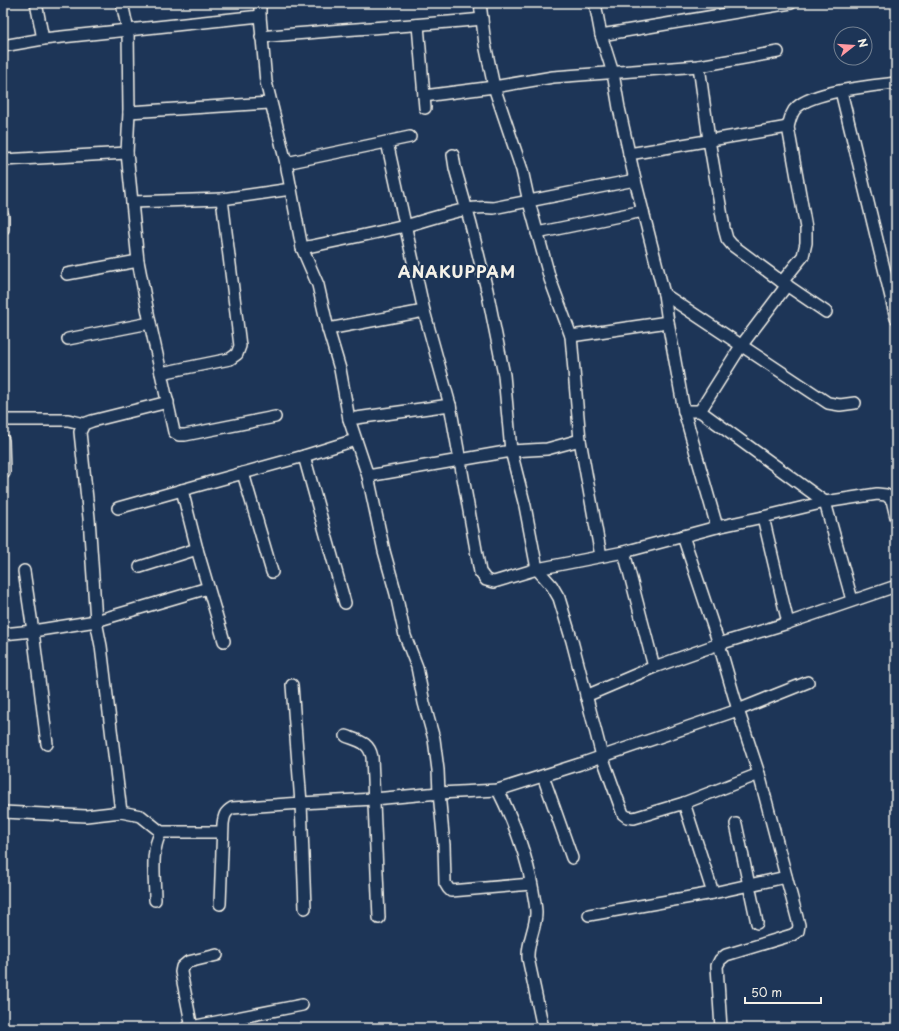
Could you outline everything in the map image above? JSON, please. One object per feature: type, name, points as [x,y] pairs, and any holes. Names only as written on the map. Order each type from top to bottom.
[{"type":"street","points":[[36,3],[43,39]]},
{"type":"street","points":[[122,3],[128,31],[129,112],[127,153],[138,261],[150,324],[174,432],[178,436],[275,417]]},
{"type":"street","points":[[260,3],[266,82],[286,163],[302,248],[318,285],[328,329],[340,369],[349,419],[368,476],[405,636],[417,667],[424,703],[434,739],[444,845],[445,883],[452,891],[531,884]]},
{"type":"street","points":[[480,3],[485,44],[494,87],[522,170],[550,279],[571,336],[580,440],[601,556]]},
{"type":"street","points":[[595,3],[601,35],[613,73],[635,180],[664,294],[684,411],[717,527]]},
{"type":"street","points":[[601,35],[791,3]]},
{"type":"street","points":[[3,46],[43,39],[260,16]]},
{"type":"street","points":[[262,37],[418,25],[482,18]]},
{"type":"street","points":[[418,25],[425,108]]},
{"type":"street","points":[[424,96],[494,87],[553,77],[699,66],[778,52]]},
{"type":"street","points":[[699,66],[709,140],[727,239],[732,245],[784,284],[826,312]]},
{"type":"street","points":[[700,411],[741,346],[803,256],[806,243],[806,228],[788,127],[790,117],[796,108],[807,100],[841,91],[896,83]]},
{"type":"street","points":[[841,91],[896,318]]},
{"type":"street","points":[[129,112],[270,103]]},
{"type":"street","points":[[629,154],[788,127]]},
{"type":"street","points":[[286,163],[410,137]]},
{"type":"street","points":[[387,142],[424,311],[450,405],[480,572],[486,580],[494,582],[537,569],[624,552],[717,527],[825,502],[877,494],[886,494],[892,500],[896,517]]},
{"type":"street","points":[[3,160],[127,153]]},
{"type":"street","points":[[452,155],[487,290],[504,375],[511,451],[525,506],[537,569],[552,586],[559,598],[602,756],[623,814],[627,817],[634,818],[684,803],[759,774]]},
{"type":"street","points":[[302,248],[405,226],[466,210],[484,207],[493,208],[529,202],[635,180]]},
{"type":"street","points":[[132,202],[222,199],[290,189]]},
{"type":"street","points":[[161,372],[230,359],[237,354],[240,346],[222,199]]},
{"type":"street","points":[[537,233],[643,211]]},
{"type":"street","points":[[3,216],[3,230]]},
{"type":"street","points":[[67,274],[138,261]]},
{"type":"street","points":[[664,294],[828,403],[840,405],[855,403]]},
{"type":"street","points":[[328,329],[424,311]]},
{"type":"street","points":[[571,336],[668,322]]},
{"type":"street","points":[[68,339],[150,324]]},
{"type":"street","points":[[3,420],[68,420],[84,424],[168,402]]},
{"type":"street","points":[[349,419],[450,405]]},
{"type":"street","points":[[684,411],[700,411],[825,502],[852,600]]},
{"type":"street","points":[[84,424],[80,432],[80,439],[96,621],[102,646],[121,812]]},
{"type":"street","points":[[3,440],[4,473]]},
{"type":"street","points":[[118,508],[304,456],[355,440]]},
{"type":"street","points":[[368,476],[511,451],[547,449],[580,440]]},
{"type":"street","points":[[304,456],[345,603]]},
{"type":"street","points":[[243,473],[272,572]]},
{"type":"street","points":[[182,490],[197,549],[224,641]]},
{"type":"street","points":[[763,517],[788,623]]},
{"type":"street","points":[[683,536],[719,644],[738,710],[759,774],[799,925],[798,931],[792,935],[726,955],[720,960],[717,966],[721,1028]]},
{"type":"street","points":[[140,567],[197,549]]},
{"type":"street","points":[[624,552],[654,667]]},
{"type":"street","points":[[24,571],[34,632],[47,744]]},
{"type":"street","points":[[586,696],[654,667],[896,586]]},
{"type":"street","points":[[3,634],[34,632],[96,621],[208,588]]},
{"type":"street","points":[[220,904],[222,832],[225,815],[228,810],[232,808],[301,802],[374,799],[439,793],[498,790],[738,710],[808,682]]},
{"type":"street","points":[[292,685],[301,802],[305,908]]},
{"type":"street","points":[[346,736],[364,743],[371,749],[379,918]]},
{"type":"street","points":[[543,776],[572,858]]},
{"type":"street","points":[[498,790],[517,830],[531,884],[536,912],[528,958],[544,1028]]},
{"type":"street","points":[[684,803],[713,893]]},
{"type":"street","points":[[3,812],[86,816],[121,812],[141,816],[161,832],[222,832]]},
{"type":"street","points":[[736,824],[757,922]]},
{"type":"street","points":[[155,900],[154,854],[156,841],[161,832]]},
{"type":"street","points":[[589,915],[713,893],[786,877]]},
{"type":"street","points":[[217,955],[188,962],[182,967],[181,972],[190,1028],[302,1005]]},
{"type":"district","name":"ANAKUPPAM","points":[[457,272]]}]
